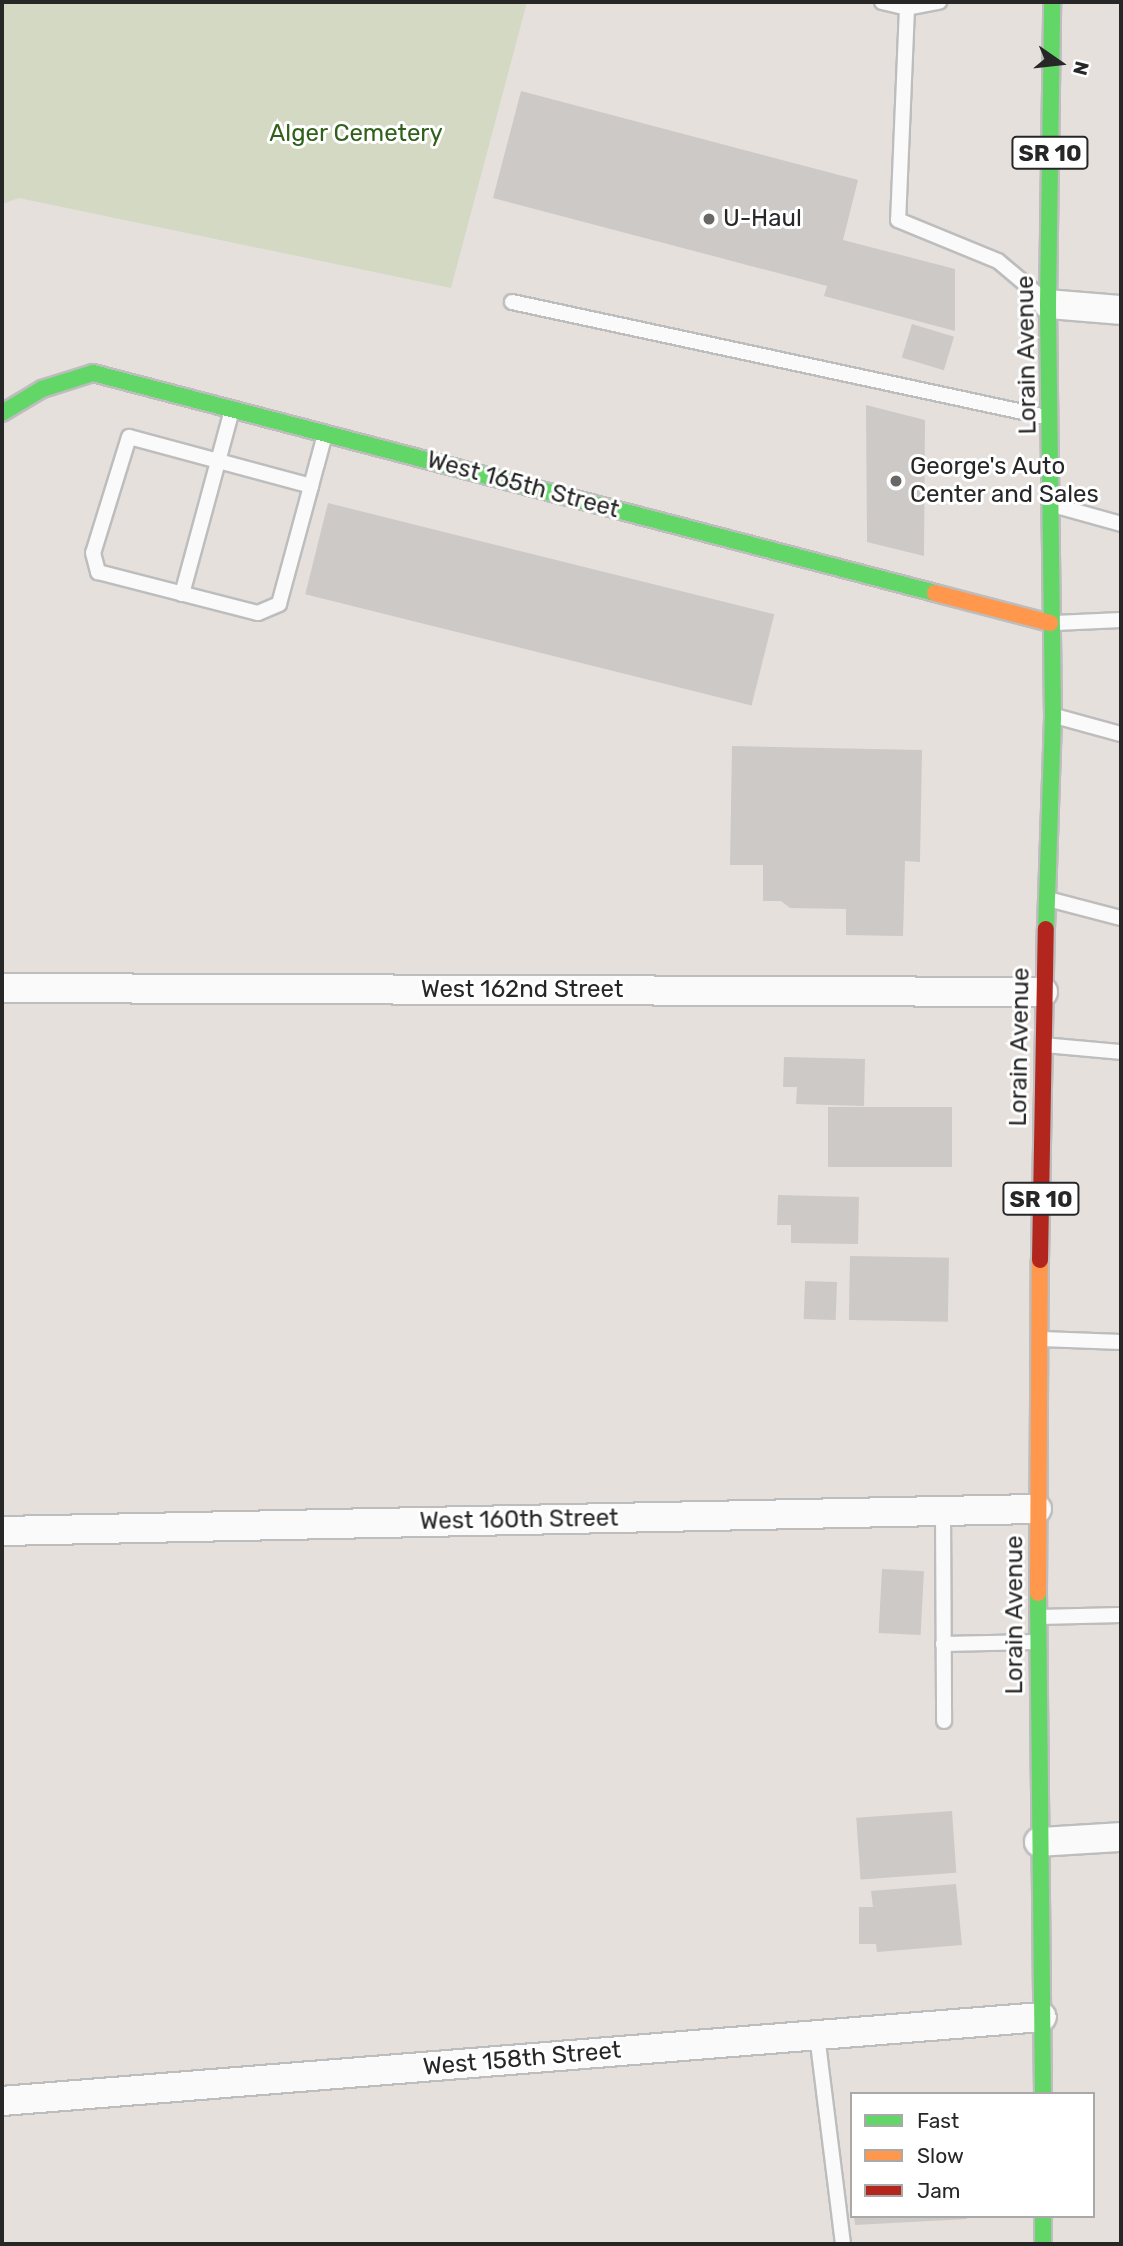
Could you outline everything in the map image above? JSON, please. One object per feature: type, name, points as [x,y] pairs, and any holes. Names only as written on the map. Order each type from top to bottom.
[{"type":"main road","name":"Lorain Avenue","points":[[1043,2092],[1037,1509],[1043,992],[1054,716],[1050,623],[1053,505],[1048,304],[1052,2]]},
{"type":"main road","name":"West 165th Street","points":[[2,413],[42,389],[93,373],[1050,623]]},
{"type":"main road","points":[[1043,2218],[1044,2244]]},
{"type":"street","points":[[1048,304],[1121,310]]},
{"type":"street","name":"West 162nd Street","points":[[2,988],[1043,992]]},
{"type":"street","name":"West 160th Street","points":[[2,1531],[1037,1509]]},
{"type":"street","points":[[1039,1842],[1121,1837]]},
{"type":"street","name":"West 158th Street","points":[[2,2101],[1042,2017]]},
{"type":"lane","points":[[882,2],[907,8],[939,2]]},
{"type":"lane","points":[[907,8],[898,220],[998,261],[1048,304]]},
{"type":"lane","points":[[512,302],[1051,418]]},
{"type":"lane","points":[[182,593],[232,409]]},
{"type":"lane","points":[[311,486],[129,437],[93,553],[98,572],[258,613],[279,604],[326,434]]},
{"type":"lane","points":[[1053,505],[1121,524]]},
{"type":"lane","points":[[1050,623],[1121,620]]},
{"type":"lane","points":[[1054,716],[1121,733]]},
{"type":"lane","points":[[1047,898],[1121,918]]},
{"type":"lane","points":[[1042,1045],[1121,1052]]},
{"type":"lane","points":[[1039,1339],[1121,1342]]},
{"type":"lane","points":[[943,1511],[944,1721]]},
{"type":"lane","points":[[1038,1617],[1121,1615]]},
{"type":"lane","points":[[943,1644],[1038,1642]]},
{"type":"lane","points":[[817,2035],[843,2244]]},
{"type":"green space","name":"Alger Cemetery","points":[[2,2],[527,2],[451,288],[19,198],[2,204]]},
{"type":"building","name":"U-Haul","points":[[521,91],[858,180],[843,240],[955,269],[955,331],[824,296],[827,286],[493,198]]},
{"type":"building","points":[[912,324],[954,337],[944,370],[902,357]]},
{"type":"building","name":"George's Auto Center and Sales","points":[[866,405],[925,420],[924,556],[867,542]]},
{"type":"building","points":[[328,503],[774,614],[752,705],[305,594]]},
{"type":"building","points":[[732,746],[922,750],[920,862],[905,861],[903,936],[846,935],[846,909],[790,908],[781,901],[763,901],[763,865],[730,865]]},
{"type":"building","points":[[784,1057],[865,1059],[864,1106],[796,1104],[797,1087],[783,1087]]},
{"type":"building","points":[[828,1107],[952,1107],[952,1167],[828,1167]]},
{"type":"building","points":[[778,1195],[859,1197],[858,1244],[791,1243],[791,1225],[777,1225]]},
{"type":"building","points":[[850,1256],[949,1258],[948,1322],[849,1320]]},
{"type":"building","points":[[805,1281],[837,1282],[836,1320],[804,1319]]},
{"type":"building","points":[[882,1569],[924,1571],[921,1635],[879,1633]]},
{"type":"building","points":[[952,1811],[956,1873],[861,1880],[856,1818]]},
{"type":"building","points":[[956,1884],[962,1945],[877,1952],[876,1944],[859,1944],[859,1907],[873,1907],[871,1891]]},
{"type":"building","points":[[854,2218],[967,2219],[855,2225]]},
{"type":"traffic: fast","points":[[1046,929],[1053,716],[1048,304],[1052,2]]},
{"type":"traffic: fast","points":[[2,413],[42,389],[93,373],[935,593]]},
{"type":"traffic: fast","points":[[1038,1593],[1043,2092]]},
{"type":"traffic: fast","points":[[1043,2218],[1043,2244]]},
{"type":"traffic: slow","points":[[935,593],[1050,623]]},
{"type":"traffic: slow","points":[[1038,1593],[1040,1260]]},
{"type":"traffic: jam","points":[[1040,1260],[1046,929]]},
{"type":"place","name":"U-Haul","points":[[709,219]]},
{"type":"place","name":"George's Auto Center and Sales","points":[[896,481]]}]
